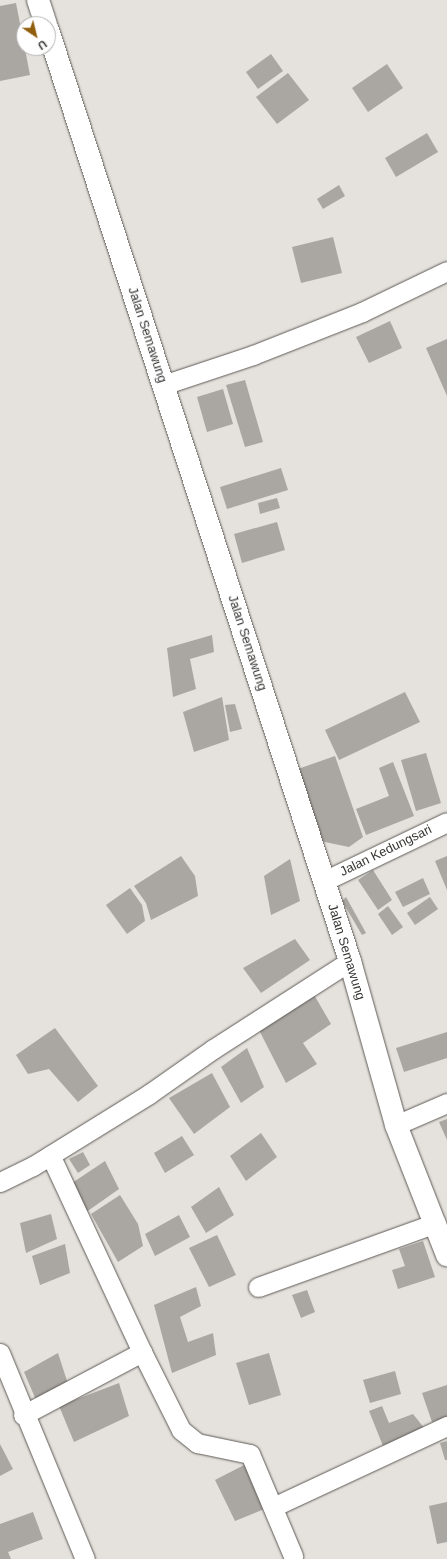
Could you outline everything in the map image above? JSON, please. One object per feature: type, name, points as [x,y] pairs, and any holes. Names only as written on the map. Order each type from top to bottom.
[{"type":"street","points":[[38,0],[43,16]]},
{"type":"street","name":"Jalan Semawung","points":[[56,55],[350,961],[396,1125],[436,1223],[447,1255]]},
{"type":"street","points":[[163,385],[253,356],[354,315],[447,271]]},
{"type":"street","name":"Jalan Kedungsari","points":[[324,880],[447,822]]},
{"type":"street","points":[[0,1182],[50,1155],[350,961]]},
{"type":"street","points":[[396,1125],[447,1103]]},
{"type":"street","points":[[50,1155],[142,1352],[182,1430],[197,1443],[250,1454],[274,1507],[293,1556]]},
{"type":"street","points":[[258,1287],[436,1223]]},
{"type":"street","points":[[23,1415],[142,1352]]},
{"type":"street","points":[[0,1353],[23,1415],[85,1559]]},
{"type":"street","points":[[274,1507],[447,1426]]},
{"type":"building","points":[[16,3],[19,16],[16,16],[16,56],[26,56],[30,75],[0,81],[0,6]]},
{"type":"building","points":[[271,54],[283,71],[258,89],[246,72]]},
{"type":"building","points":[[387,64],[403,88],[368,112],[352,88]]},
{"type":"building","points":[[288,73],[309,100],[277,124],[256,97]]},
{"type":"building","points":[[427,133],[438,152],[396,177],[385,158]]},
{"type":"building","points":[[339,185],[345,196],[323,209],[317,199]]},
{"type":"building","points":[[333,237],[342,273],[301,283],[292,247]]},
{"type":"building","points":[[390,321],[402,348],[369,363],[356,337]]},
{"type":"building","points":[[447,339],[447,396],[426,348]]},
{"type":"building","points":[[245,380],[263,442],[245,447],[226,385]]},
{"type":"building","points":[[223,389],[233,424],[207,432],[197,397]]},
{"type":"building","points":[[281,468],[288,490],[227,509],[220,487]]},
{"type":"building","points":[[277,498],[280,508],[260,514],[258,503]]},
{"type":"building","points":[[277,522],[285,550],[242,563],[234,534]]},
{"type":"building","points":[[212,635],[214,652],[190,659],[196,689],[173,697],[167,648]]},
{"type":"building","points":[[405,692],[420,722],[339,760],[325,730]]},
{"type":"building","points":[[222,697],[229,740],[194,752],[183,712]]},
{"type":"building","points":[[235,704],[242,729],[230,732],[225,705]]},
{"type":"building","points":[[426,753],[441,803],[416,811],[401,760]]},
{"type":"building","points":[[335,756],[363,837],[349,847],[320,841],[295,770]]},
{"type":"building","points":[[393,762],[414,816],[366,835],[356,809],[389,796],[379,768]]},
{"type":"building","points":[[181,856],[195,876],[198,896],[151,920],[146,903],[134,886]]},
{"type":"building","points":[[447,856],[447,890],[435,861]]},
{"type":"building","points":[[290,859],[300,901],[271,915],[264,876]]},
{"type":"building","points":[[373,870],[392,900],[378,910],[358,880]]},
{"type":"building","points":[[423,878],[430,894],[403,907],[395,892]]},
{"type":"building","points":[[130,888],[142,905],[145,921],[127,934],[106,905]]},
{"type":"building","points":[[346,897],[366,933],[362,935],[342,901]]},
{"type":"building","points":[[430,897],[438,909],[415,925],[407,913]]},
{"type":"building","points":[[388,906],[403,927],[392,935],[378,914]]},
{"type":"building","points":[[295,939],[310,960],[261,993],[243,968]]},
{"type":"building","points":[[313,993],[331,1024],[303,1043],[317,1064],[286,1083],[259,1030]]},
{"type":"building","points":[[55,1028],[98,1086],[78,1102],[49,1069],[28,1074],[16,1055]]},
{"type":"building","points":[[447,1032],[447,1058],[404,1072],[396,1048]]},
{"type":"building","points":[[247,1048],[264,1087],[241,1103],[221,1067]]},
{"type":"building","points":[[212,1073],[230,1107],[194,1134],[169,1098]]},
{"type":"building","points":[[447,1119],[447,1140],[439,1122]]},
{"type":"building","points":[[261,1133],[277,1157],[246,1181],[230,1156]]},
{"type":"building","points":[[182,1136],[194,1155],[165,1173],[154,1153]]},
{"type":"building","points":[[83,1152],[90,1165],[78,1173],[69,1159]]},
{"type":"building","points":[[105,1161],[119,1189],[82,1215],[66,1187]]},
{"type":"building","points":[[219,1187],[234,1215],[206,1233],[191,1207]]},
{"type":"building","points":[[120,1195],[138,1224],[143,1246],[118,1262],[91,1214]]},
{"type":"building","points":[[51,1214],[57,1239],[26,1253],[20,1223]]},
{"type":"building","points":[[179,1215],[190,1237],[155,1256],[145,1234]]},
{"type":"building","points":[[217,1235],[236,1275],[209,1287],[189,1248]]},
{"type":"building","points":[[423,1241],[435,1277],[398,1289],[392,1270],[405,1266],[399,1249]]},
{"type":"building","points":[[65,1244],[70,1273],[40,1285],[32,1256]]},
{"type":"building","points":[[196,1287],[201,1306],[180,1317],[188,1342],[213,1333],[216,1355],[172,1373],[154,1305]]},
{"type":"building","points":[[307,1290],[315,1312],[301,1318],[292,1295]]},
{"type":"building","points":[[58,1353],[68,1384],[36,1400],[24,1372]]},
{"type":"building","points":[[269,1353],[281,1395],[249,1405],[236,1363]]},
{"type":"building","points":[[395,1371],[401,1394],[370,1403],[363,1380]]},
{"type":"building","points":[[119,1383],[129,1416],[74,1442],[59,1406]]},
{"type":"building","points":[[447,1385],[447,1417],[432,1422],[422,1393]]},
{"type":"building","points":[[382,1406],[389,1423],[413,1414],[425,1429],[383,1446],[369,1411]]},
{"type":"building","points":[[447,1441],[447,1460],[445,1460],[440,1443]]},
{"type":"building","points":[[0,1444],[13,1469],[0,1476]]},
{"type":"building","points":[[248,1463],[267,1508],[235,1521],[215,1480]]},
{"type":"building","points":[[447,1502],[447,1542],[437,1544],[429,1506]]},
{"type":"building","points":[[33,1512],[43,1539],[8,1552],[11,1559],[0,1559],[0,1524]]}]
